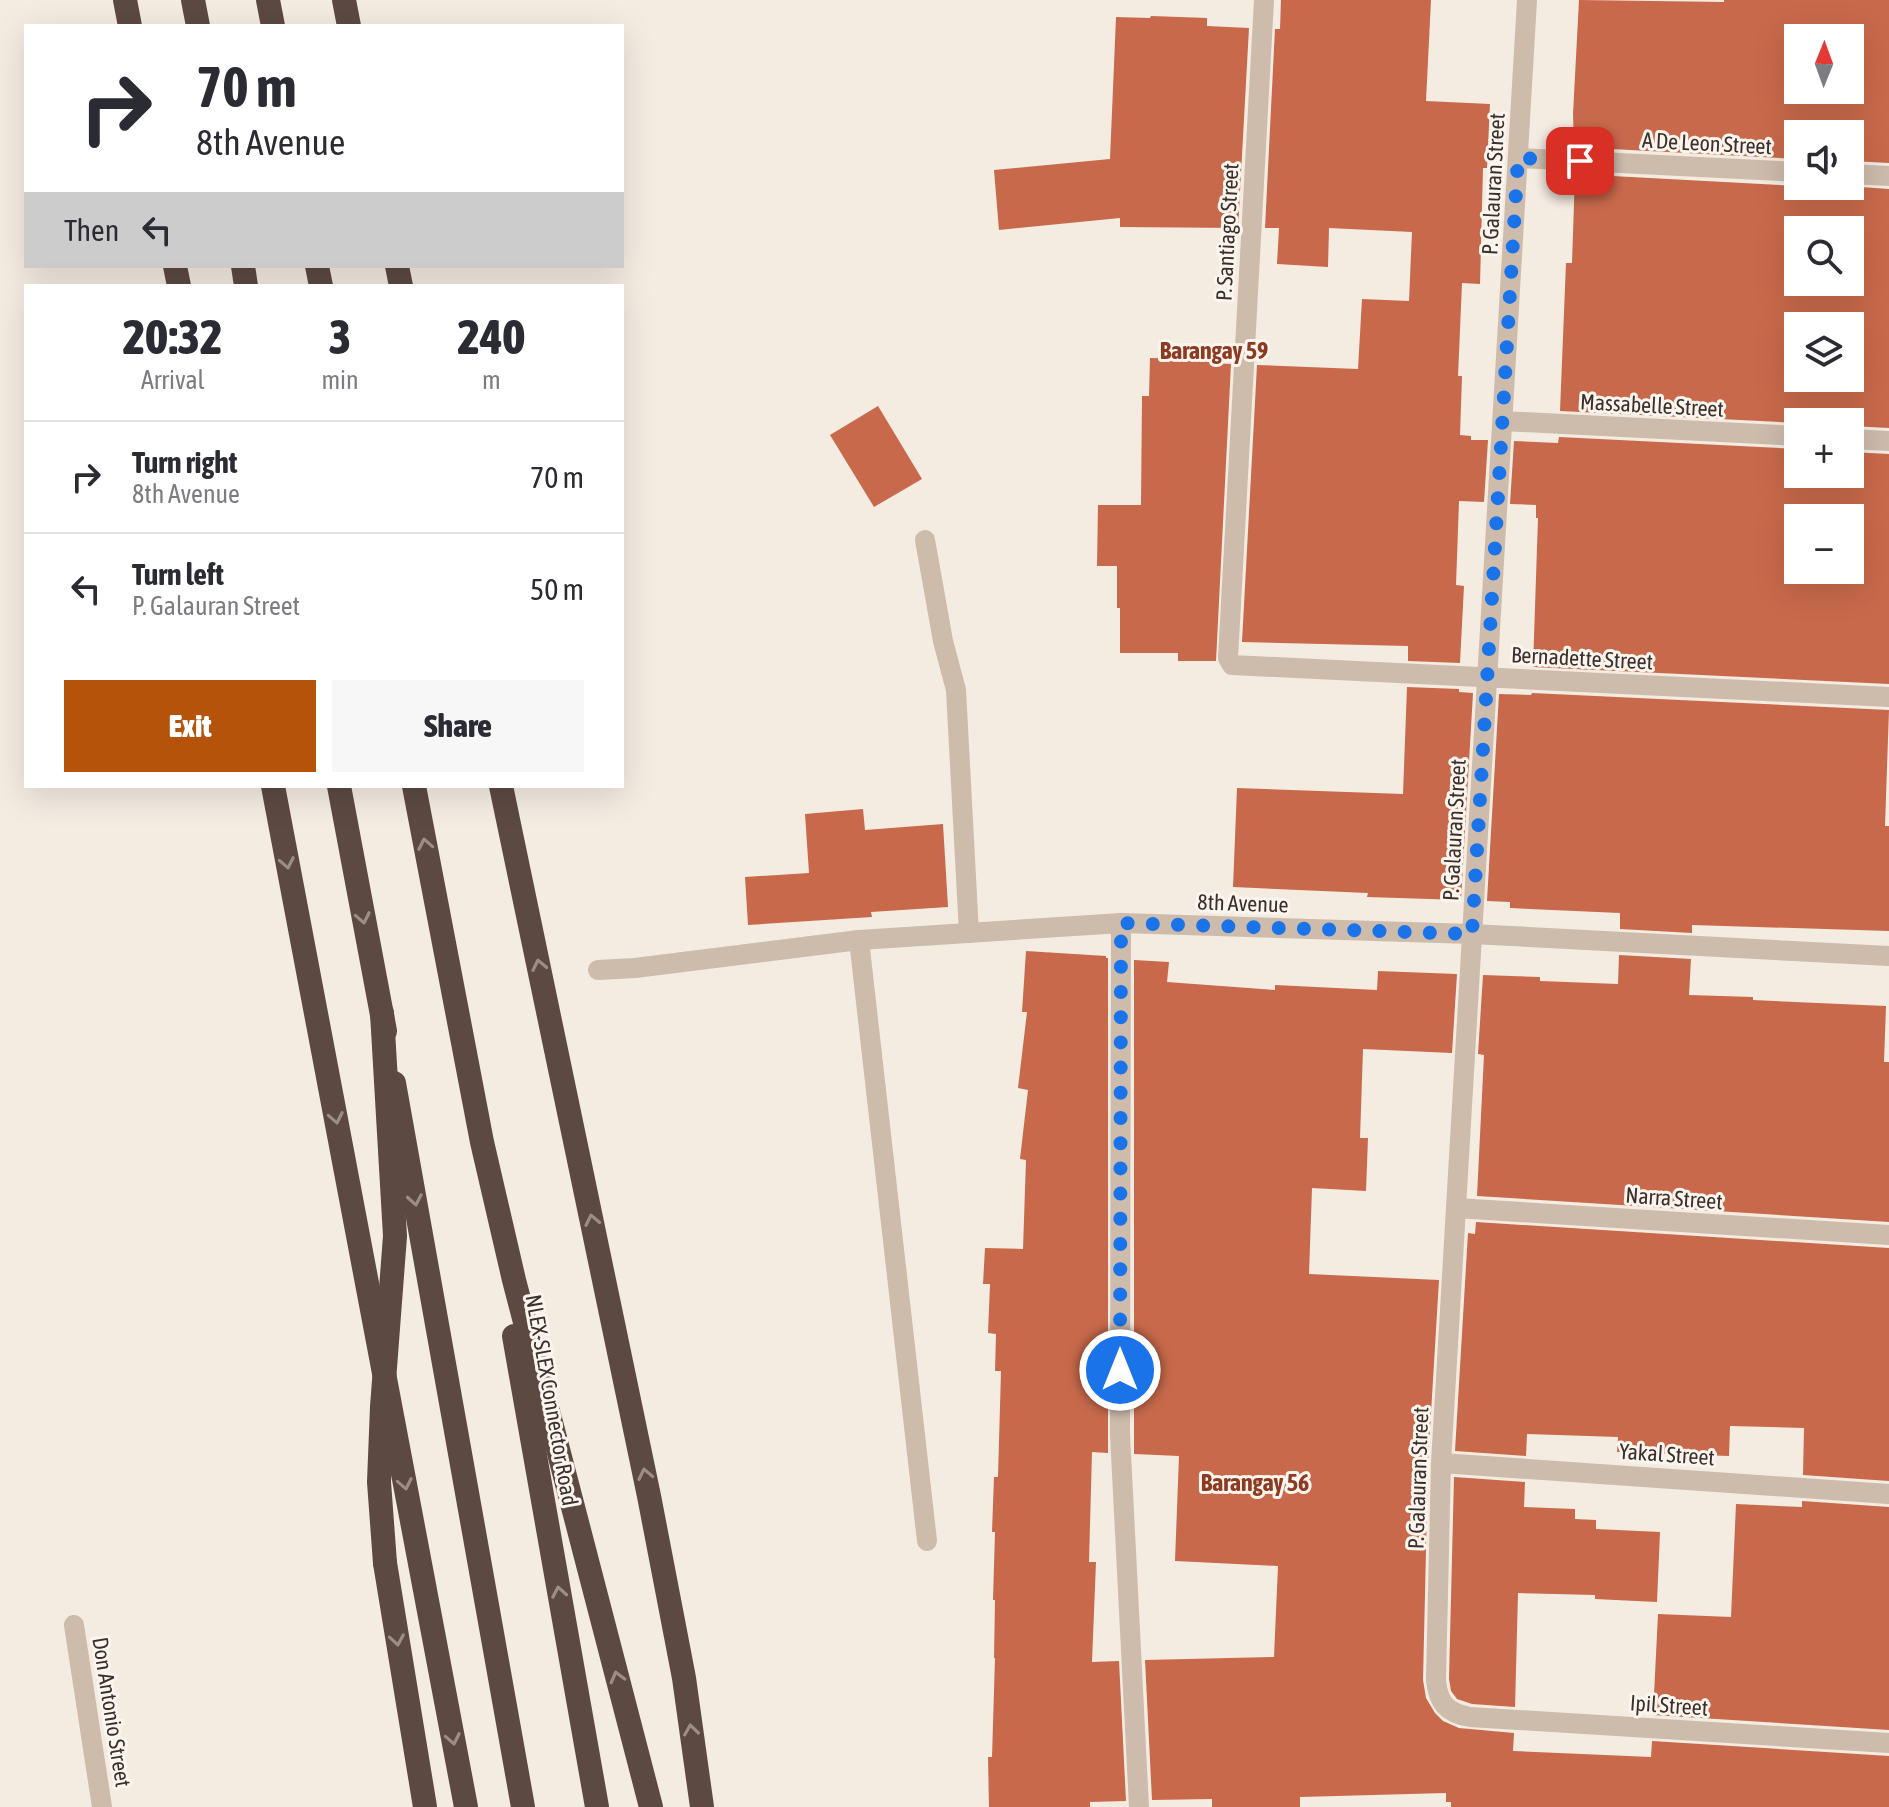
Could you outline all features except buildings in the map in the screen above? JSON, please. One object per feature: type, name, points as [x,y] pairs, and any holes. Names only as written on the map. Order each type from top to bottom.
[{"type":"highway","points":[[125,0],[130,24]]},
{"type":"highway","points":[[193,0],[198,24]]},
{"type":"highway","points":[[268,0],[273,24]]},
{"type":"highway","points":[[344,0],[349,24]]},
{"type":"highway","points":[[273,788],[466,1807]]},
{"type":"highway","points":[[339,788],[523,1807]]},
{"type":"highway","points":[[414,788],[482,1142],[514,1280],[651,1807]]},
{"type":"highway","points":[[501,788],[649,1496],[684,1678],[702,1807]]},
{"type":"highway","name":"NLEX-SLEX Connector Road","points":[[455,1003],[597,1807]]},
{"type":"highway","points":[[382,1013],[395,1236],[379,1482],[385,1563],[425,1807]]},
{"type":"street","name":"P. Santiago Street","points":[[1228,658],[1264,0]]},
{"type":"street","name":"P. Galauran Street","points":[[1447,1709],[1437,1691],[1436,1680],[1441,1463],[1527,0]]},
{"type":"street","name":"A De Leon Street","points":[[1518,158],[1784,171]]},
{"type":"street","points":[[1864,175],[1889,176]]},
{"type":"street","name":"Massabelle Street","points":[[1503,421],[1784,435]]},
{"type":"street","points":[[1864,440],[1889,441]]},
{"type":"street","points":[[925,540],[943,641],[956,690],[969,933]]},
{"type":"street","name":"Bernadette Street","points":[[1228,658],[1237,667],[1889,697]]},
{"type":"street","points":[[1121,923],[1120,1434],[1139,1807]]},
{"type":"street","name":"8th Avenue","points":[[598,970],[859,940],[1121,923],[1472,934],[1889,956]]},
{"type":"street","points":[[859,940],[927,1541]]},
{"type":"street","name":"Narra Street","points":[[1456,1208],[1889,1235]]},
{"type":"street","name":"Yakal Street","points":[[1441,1463],[1889,1494]]},
{"type":"street","name":"Don Antonio Street","points":[[74,1625],[102,1807]]},
{"type":"street","name":"Ipil Street","points":[[1447,1709],[1470,1717],[1889,1743]]},
{"type":"district","name":"Barangay 59","points":[[1214,351]]},
{"type":"district","name":"Barangay 56","points":[[1255,1483]]},
{"type":"route","points":[[1120,1370],[1121,923],[1472,934],[1518,158],[1580,161]]}]
